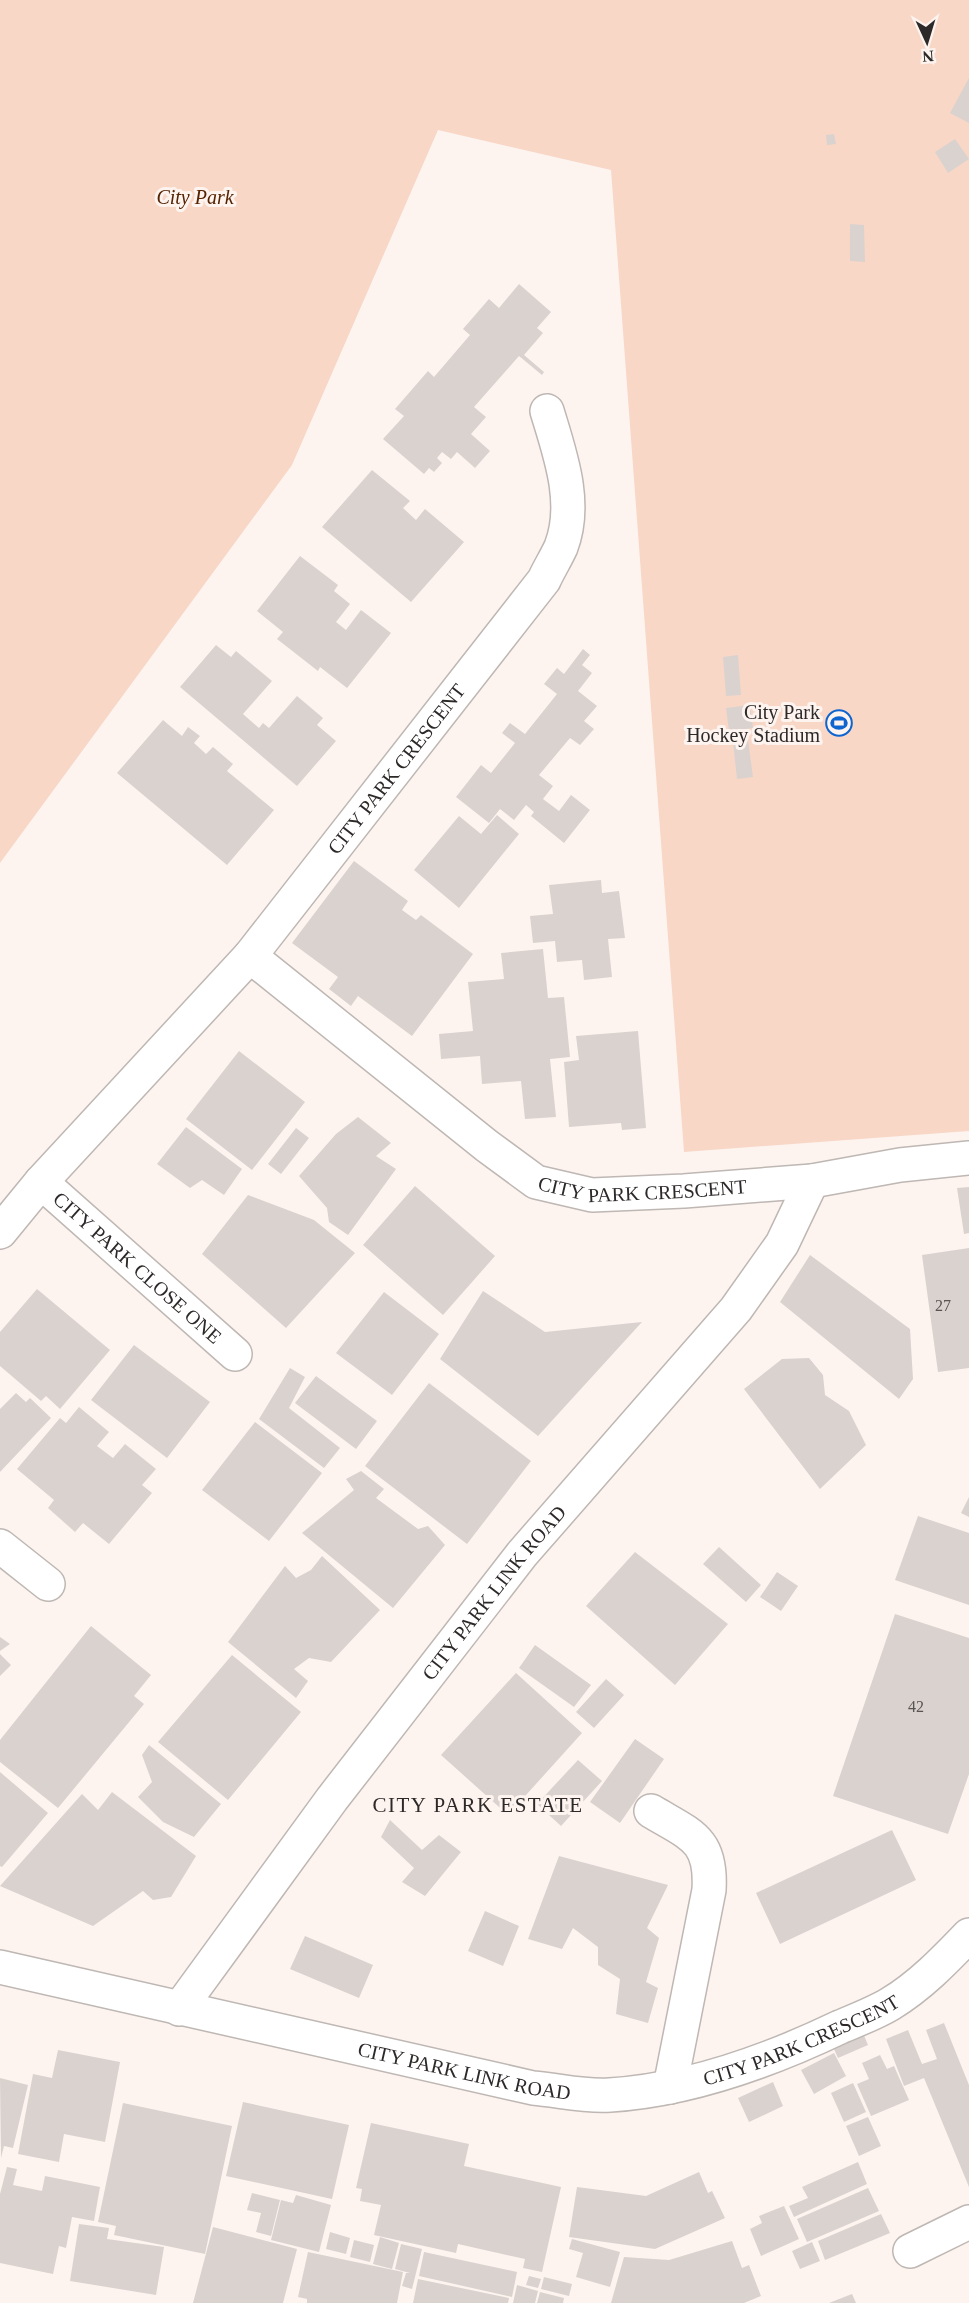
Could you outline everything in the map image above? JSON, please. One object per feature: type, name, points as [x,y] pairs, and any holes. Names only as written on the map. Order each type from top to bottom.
[{"type":"street","name":"CITY PARK CRESCENT","points":[[0,1232],[41,1182],[250,956],[544,580],[561,545],[567,490],[561,456],[547,411]]},
{"type":"street","name":"CITY PARK CRESCENT","points":[[250,956],[487,1146],[536,1182],[592,1195],[812,1181],[900,1165],[969,1158]]},
{"type":"street","name":"CITY PARK LINK ROAD","points":[[179,2009],[332,1799],[522,1554],[736,1309],[782,1244],[812,1181]]},
{"type":"street","name":"CITY PARK CLOSE ONE","points":[[41,1182],[235,1353]]},
{"type":"street","points":[[0,1545],[48,1584]]},
{"type":"street","points":[[651,1811],[698,1839],[710,1869],[709,1890],[670,2086]]},
{"type":"street","name":"CITY PARK CRESCENT","points":[[609,2096],[719,2075],[767,2059],[890,2004],[937,1968],[969,1935]]},
{"type":"street","name":"CITY PARK LINK ROAD","points":[[0,1967],[533,2088],[609,2096]]},
{"type":"street","points":[[910,2251],[969,2222]]},
{"type":"green space","name":"City Park","points":[[0,0],[969,0],[969,1131],[684,1152],[611,170],[438,130],[292,465],[0,863]]},
{"type":"building","points":[[969,78],[969,123],[950,113]]},
{"type":"building","points":[[834,134],[836,144],[827,145],[826,135]]},
{"type":"building","points":[[955,139],[969,159],[948,173],[935,152]]},
{"type":"building","points":[[850,224],[864,225],[865,262],[850,261]]},
{"type":"building","points":[[519,284],[551,312],[537,328],[543,333],[524,355],[544,372],[542,375],[519,356],[474,407],[486,417],[471,434],[490,451],[475,468],[457,452],[451,459],[442,452],[437,458],[442,463],[434,472],[429,468],[424,474],[383,439],[404,416],[395,409],[428,371],[434,377],[470,335],[463,329],[489,299],[499,308]]},
{"type":"building","points":[[372,470],[410,501],[403,508],[416,520],[425,509],[464,542],[411,602],[322,527]]},
{"type":"building","points":[[300,556],[338,585],[334,591],[350,604],[336,622],[346,630],[361,610],[391,633],[347,688],[320,667],[318,671],[277,639],[283,632],[257,611]]},
{"type":"building","points":[[216,645],[231,657],[236,651],[272,681],[243,714],[259,728],[263,723],[269,728],[297,696],[323,718],[317,725],[336,741],[297,786],[180,687]]},
{"type":"building","points":[[583,649],[590,655],[582,665],[592,673],[578,691],[597,706],[584,721],[594,729],[580,745],[570,738],[539,775],[553,786],[543,799],[559,811],[571,795],[590,810],[564,843],[531,816],[534,812],[526,805],[514,820],[500,809],[489,823],[456,797],[481,765],[491,773],[515,743],[502,733],[510,723],[525,734],[557,694],[544,684],[557,668],[564,674]]},
{"type":"building","points":[[738,655],[741,695],[726,696],[723,657]]},
{"type":"building","points":[[750,705],[753,728],[729,731],[726,708]]},
{"type":"building","points":[[163,720],[182,736],[188,727],[200,736],[194,743],[206,754],[213,747],[233,764],[227,771],[274,810],[227,865],[117,773]]},
{"type":"building","points":[[748,740],[753,777],[737,779],[733,742]]},
{"type":"building","points":[[497,815],[519,834],[459,908],[414,870],[459,816],[481,834]]},
{"type":"building","points":[[354,861],[408,901],[402,910],[416,920],[421,915],[473,954],[412,1036],[358,996],[351,1006],[329,989],[338,977],[292,943]]},
{"type":"building","points":[[601,880],[602,893],[619,891],[625,938],[608,939],[612,977],[584,980],[582,960],[557,962],[555,941],[533,943],[530,916],[553,914],[549,885]]},
{"type":"building","points":[[543,949],[548,998],[564,997],[570,1057],[550,1059],[556,1117],[525,1119],[521,1081],[482,1084],[480,1056],[441,1059],[439,1034],[473,1031],[468,982],[504,979],[501,953]]},
{"type":"building","points":[[638,1031],[646,1128],[622,1130],[621,1123],[569,1127],[564,1062],[579,1060],[576,1036]]},
{"type":"building","points":[[239,1051],[305,1102],[252,1170],[186,1119]]},
{"type":"building","points":[[358,1117],[391,1143],[376,1156],[396,1169],[348,1235],[329,1222],[327,1208],[299,1176],[336,1134]]},
{"type":"building","points":[[186,1127],[242,1169],[224,1195],[202,1180],[190,1188],[157,1164]]},
{"type":"building","points":[[296,1128],[309,1138],[281,1174],[268,1164]]},
{"type":"building","points":[[415,1186],[495,1256],[443,1315],[363,1245]]},
{"type":"building","points":[[969,1187],[969,1233],[964,1234],[957,1188]]},
{"type":"building","points":[[248,1195],[314,1220],[355,1253],[286,1328],[202,1254]]},
{"type":"building","points":[[969,1248],[969,1368],[938,1372],[922,1255]]},
{"type":"building","points":[[810,1255],[910,1329],[913,1379],[899,1399],[780,1302]]},
{"type":"building","points":[[37,1289],[110,1350],[60,1409],[46,1396],[41,1401],[0,1366],[0,1332]]},
{"type":"building","points":[[483,1291],[545,1332],[642,1322],[538,1436],[440,1359]]},
{"type":"building","points":[[384,1292],[439,1334],[392,1395],[336,1353]]},
{"type":"building","points":[[134,1345],[210,1402],[167,1458],[91,1400]]},
{"type":"building","points":[[809,1358],[823,1375],[825,1395],[849,1411],[866,1445],[820,1489],[744,1389],[782,1359]]},
{"type":"building","points":[[290,1368],[305,1377],[289,1408],[340,1448],[324,1468],[259,1419]]},
{"type":"building","points":[[316,1376],[377,1421],[356,1449],[295,1403]]},
{"type":"building","points":[[429,1383],[531,1461],[467,1544],[365,1466]]},
{"type":"building","points":[[16,1393],[26,1402],[30,1398],[51,1418],[0,1472],[0,1409]]},
{"type":"building","points":[[79,1407],[109,1432],[97,1446],[113,1458],[125,1444],[156,1469],[142,1485],[152,1493],[109,1544],[83,1523],[75,1532],[48,1508],[54,1500],[17,1469],[60,1418],[66,1423]]},
{"type":"building","points":[[255,1422],[322,1473],[269,1541],[202,1490]]},
{"type":"building","points":[[361,1471],[384,1489],[376,1498],[418,1529],[428,1526],[445,1545],[393,1608],[302,1533],[354,1490],[346,1479]]},
{"type":"building","points":[[969,1497],[969,1517],[961,1513]]},
{"type":"building","points":[[918,1516],[969,1533],[969,1605],[895,1580]]},
{"type":"building","points":[[719,1547],[761,1585],[746,1602],[703,1564]]},
{"type":"building","points":[[635,1552],[728,1624],[675,1685],[586,1606]]},
{"type":"building","points":[[322,1556],[380,1610],[331,1662],[309,1658],[294,1669],[308,1681],[296,1698],[228,1642],[285,1566],[296,1578],[311,1570]]},
{"type":"building","points":[[777,1572],[798,1586],[781,1611],[760,1597]]},
{"type":"building","points":[[895,1614],[969,1638],[969,1774],[948,1834],[833,1796]]},
{"type":"building","points":[[91,1626],[151,1675],[134,1696],[144,1704],[58,1808],[0,1762],[0,1740]]},
{"type":"building","points":[[0,1637],[10,1644],[0,1651]]},
{"type":"building","points":[[535,1645],[591,1685],[574,1707],[519,1668]]},
{"type":"building","points":[[0,1654],[11,1665],[0,1676]]},
{"type":"building","points":[[232,1655],[301,1712],[228,1800],[158,1742]]},
{"type":"building","points":[[516,1673],[582,1733],[508,1815],[441,1755]]},
{"type":"building","points":[[606,1679],[624,1695],[594,1728],[576,1712]]},
{"type":"building","points":[[635,1739],[664,1759],[620,1823],[590,1802]]},
{"type":"building","points":[[149,1745],[221,1804],[194,1837],[163,1822],[138,1797],[152,1782],[142,1755]]},
{"type":"building","points":[[578,1760],[602,1781],[561,1826],[537,1804]]},
{"type":"building","points":[[0,1772],[48,1813],[2,1867],[0,1866]]},
{"type":"building","points":[[112,1792],[196,1856],[171,1897],[153,1900],[143,1891],[93,1926],[0,1886],[82,1794],[98,1810]]},
{"type":"building","points":[[390,1820],[422,1850],[439,1835],[461,1852],[425,1896],[402,1882],[414,1868],[381,1837]]},
{"type":"building","points":[[892,1830],[916,1880],[780,1944],[756,1893]]},
{"type":"building","points":[[559,1856],[668,1885],[647,1928],[659,1938],[646,1982],[658,1988],[648,2023],[616,2014],[620,1979],[598,1965],[598,1947],[573,1928],[562,1949],[528,1939]]},
{"type":"building","points":[[485,1911],[519,1926],[503,1966],[468,1951]]},
{"type":"building","points":[[305,1936],[373,1965],[359,1998],[290,1969]]},
{"type":"building","points":[[944,2023],[969,2085],[969,2187],[924,2078],[904,2086],[886,2039],[908,2030],[922,2064],[937,2059],[926,2030]]},
{"type":"building","points":[[860,2026],[868,2045],[838,2058],[829,2038]]},
{"type":"building","points":[[58,2050],[120,2062],[105,2142],[64,2134],[59,2162],[18,2154],[33,2074],[52,2078]]},
{"type":"building","points":[[834,2053],[846,2076],[814,2094],[801,2070]]},
{"type":"building","points":[[880,2055],[887,2069],[894,2066],[909,2100],[871,2116],[857,2084],[869,2079],[862,2063]]},
{"type":"building","points":[[0,2078],[28,2085],[13,2148],[4,2146],[1,2158]]},
{"type":"building","points":[[773,2082],[783,2106],[749,2122],[738,2098]]},
{"type":"building","points":[[853,2083],[866,2112],[844,2122],[831,2093]]},
{"type":"building","points":[[243,2102],[349,2125],[332,2199],[226,2176]]},
{"type":"building","points":[[123,2103],[232,2126],[205,2254],[114,2235],[116,2226],[98,2222]]},
{"type":"building","points":[[868,2117],[881,2146],[859,2156],[846,2126]]},
{"type":"building","points":[[371,2123],[469,2144],[464,2166],[561,2187],[542,2272],[523,2268],[525,2259],[458,2244],[456,2253],[374,2235],[381,2205],[360,2201],[362,2189],[356,2188]]},
{"type":"building","points":[[858,2162],[867,2184],[794,2217],[789,2206],[808,2198],[802,2187]]},
{"type":"building","points":[[7,2167],[17,2169],[13,2185],[42,2191],[45,2176],[100,2187],[94,2221],[72,2217],[66,2248],[59,2246],[53,2274],[0,2263],[0,2194]]},
{"type":"building","points":[[699,2172],[708,2193],[712,2191],[725,2218],[655,2249],[569,2237],[577,2187],[646,2196]]},
{"type":"building","points":[[868,2188],[879,2211],[807,2242],[797,2219]]},
{"type":"building","points":[[252,2193],[280,2200],[271,2236],[256,2232],[261,2213],[247,2210]]},
{"type":"building","points":[[296,2195],[331,2205],[319,2252],[271,2240],[281,2200],[293,2203]]},
{"type":"building","points":[[784,2206],[799,2239],[761,2256],[750,2229],[762,2223],[759,2216]]},
{"type":"building","points":[[881,2214],[890,2233],[825,2260],[818,2241]]},
{"type":"building","points":[[79,2224],[109,2228],[107,2239],[164,2247],[156,2295],[70,2281]]},
{"type":"building","points":[[213,2227],[297,2249],[283,2303],[193,2303]]},
{"type":"building","points":[[330,2232],[350,2238],[346,2254],[326,2249]]},
{"type":"building","points":[[380,2237],[399,2243],[392,2269],[373,2264]]},
{"type":"building","points":[[572,2239],[620,2252],[610,2287],[576,2277],[583,2253],[569,2249]]},
{"type":"building","points":[[354,2240],[374,2245],[370,2262],[350,2257]]},
{"type":"building","points":[[732,2241],[742,2268],[749,2265],[761,2296],[744,2303],[611,2303],[624,2257],[669,2260]]},
{"type":"building","points":[[812,2242],[820,2261],[800,2269],[792,2251]]},
{"type":"building","points":[[401,2244],[422,2249],[412,2289],[402,2286],[406,2273],[410,2273],[395,2269]]},
{"type":"building","points":[[308,2252],[403,2272],[397,2303],[307,2303],[307,2299],[298,2297]]},
{"type":"building","points":[[424,2252],[517,2272],[512,2297],[419,2276]]},
{"type":"building","points":[[529,2276],[541,2279],[538,2288],[526,2285]]},
{"type":"building","points":[[544,2277],[572,2284],[569,2296],[541,2289]]},
{"type":"building","points":[[418,2279],[509,2298],[508,2303],[413,2303]]},
{"type":"building","points":[[517,2285],[538,2291],[535,2303],[513,2303]]},
{"type":"building","points":[[540,2292],[564,2298],[563,2303],[537,2303]]},
{"type":"building","points":[[852,2294],[856,2303],[829,2303]]},
{"type":"place","name":"City Park Hockey Stadium","points":[[839,723]]},
{"type":"district","name":"CITY PARK ESTATE","points":[[478,1805]]}]
